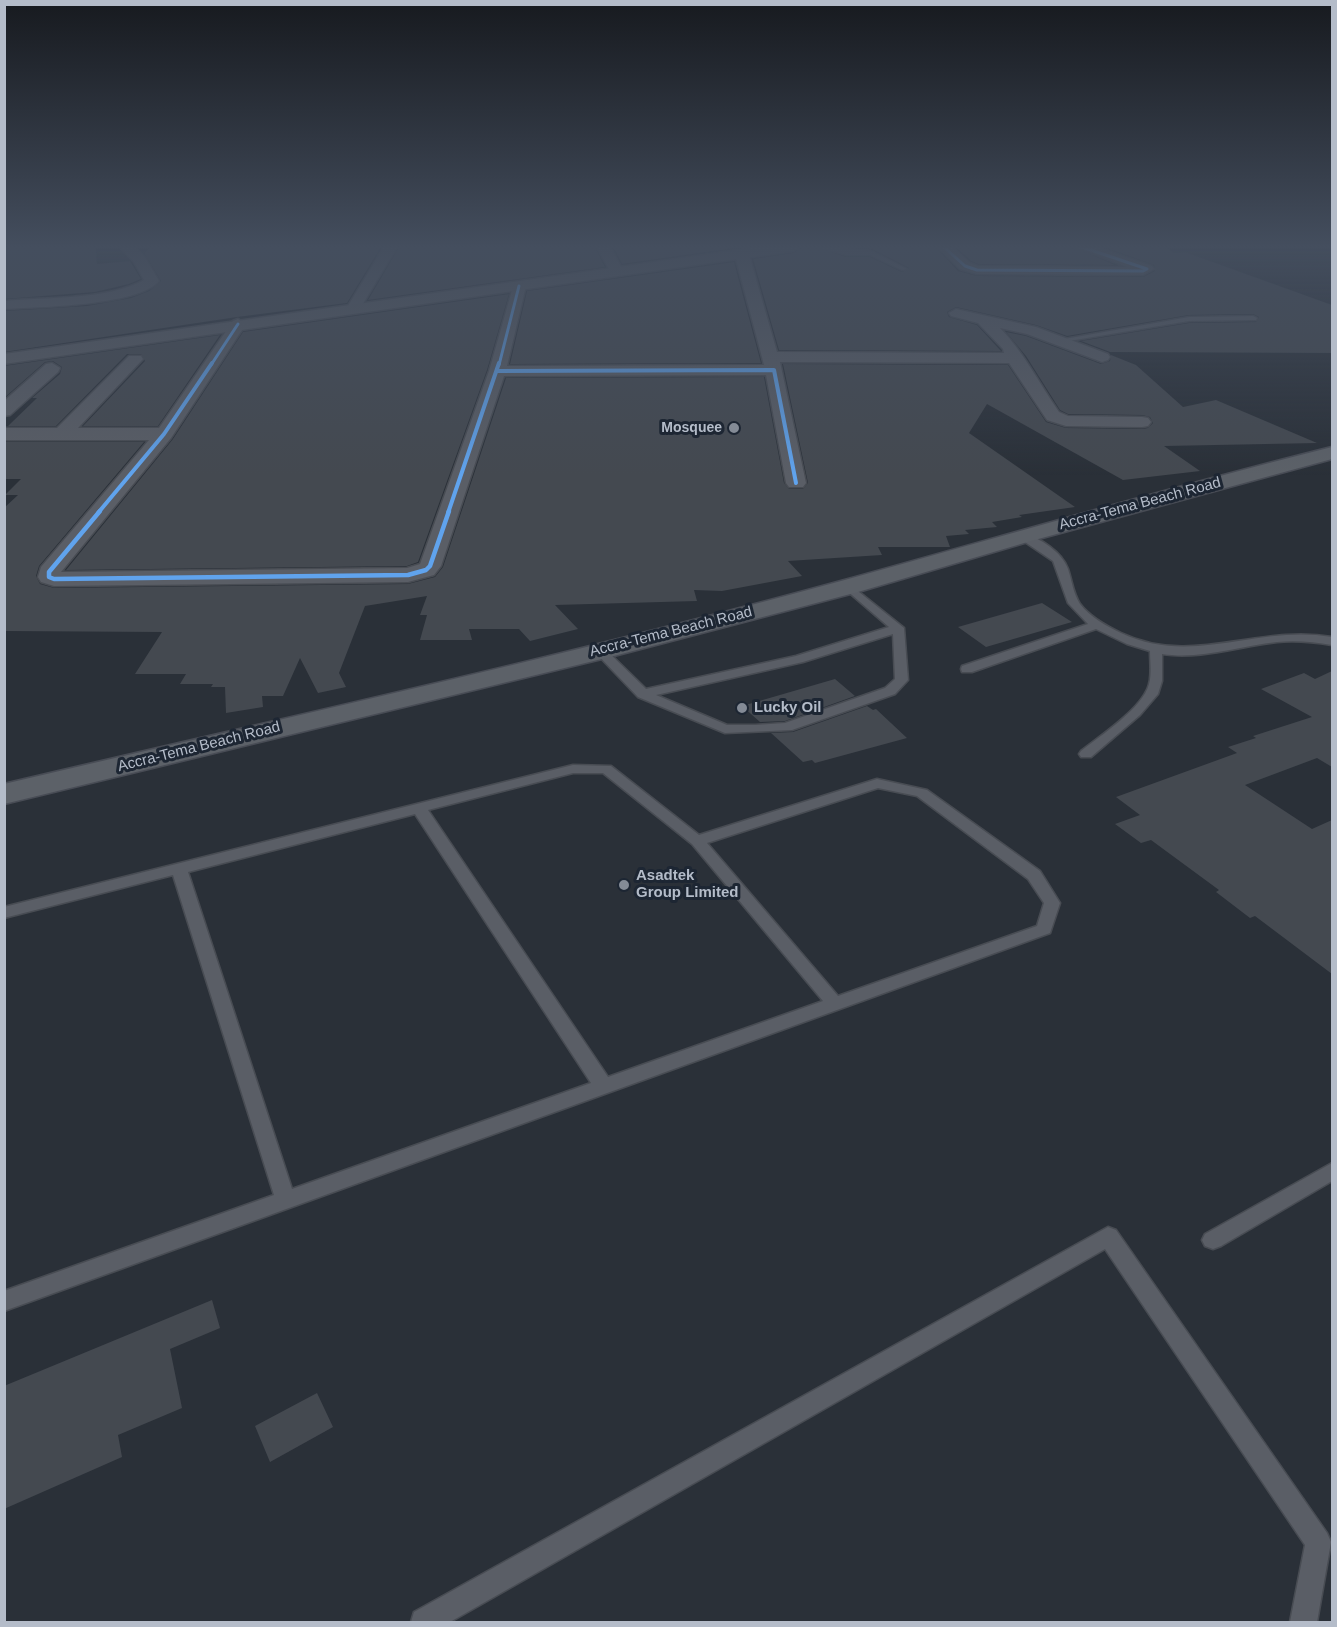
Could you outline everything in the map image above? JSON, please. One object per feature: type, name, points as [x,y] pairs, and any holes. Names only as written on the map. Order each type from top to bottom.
[{"type":"main road","points":[[4,359],[246,323]]},
{"type":"main road","name":"Accra-Tema Beach Road","points":[[4,794],[600,651],[849,587],[1023,536],[1328,457]]},
{"type":"street","points":[[238,324],[164,434],[50,572],[49,577],[54,579],[408,575],[426,570],[430,566],[497,371],[509,323]]},
{"type":"street","points":[[761,323],[772,364],[796,483]]},
{"type":"street","points":[[986,323],[1012,352],[1053,416],[1066,421],[1142,422]]},
{"type":"street","points":[[997,323],[1031,330],[1102,357]]},
{"type":"street","points":[[497,371],[772,364],[1012,352],[1057,341]]},
{"type":"street","points":[[62,434],[135,359]]},
{"type":"street","points":[[4,411],[52,368]]},
{"type":"street","points":[[4,434],[164,434]]},
{"type":"lane","points":[[1057,341],[1165,323]]},
{"type":"lane","points":[[1023,536],[1057,559],[1071,599],[1078,610],[1096,625],[1146,646],[1195,651],[1282,636],[1332,641]]},
{"type":"lane","points":[[600,651],[643,694],[725,729],[787,727],[890,691],[902,680],[902,646],[898,628],[849,587]]},
{"type":"lane","points":[[967,669],[1096,625]]},
{"type":"lane","points":[[643,694],[799,659],[898,628]]},
{"type":"lane","points":[[1086,754],[1144,703],[1155,688],[1156,648]]},
{"type":"lane","points":[[4,913],[573,770],[606,769],[697,841],[836,1004]]},
{"type":"lane","points":[[4,1301],[1044,929],[1052,903],[1035,874],[922,793],[877,783],[697,841]]},
{"type":"lane","points":[[419,808],[604,1087]]},
{"type":"lane","points":[[179,869],[286,1201]]},
{"type":"lane","points":[[1213,1240],[1332,1171]]},
{"type":"lane","points":[[424,1623],[1108,1236],[1318,1542],[1304,1623]]},
{"type":"building","points":[[4,323],[198,323],[4,352]]},
{"type":"building","points":[[307,323],[501,323],[487,370],[418,562],[407,566],[66,570],[173,439],[243,332]]},
{"type":"building","points":[[520,323],[750,323],[761,363],[510,364]]},
{"type":"building","points":[[771,323],[970,323],[977,325],[1001,351],[779,350]]},
{"type":"building","points":[[1027,323],[1143,323],[1067,336]]},
{"type":"building","points":[[1189,323],[1332,323],[1332,353],[1110,352],[1081,341]]},
{"type":"building","points":[[1006,332],[1026,336],[1101,364],[1110,361],[1111,355],[1136,365],[1183,407],[1216,400],[1317,443],[1164,446],[1200,471],[1123,480],[987,404],[969,433],[1075,507],[1019,515],[1022,517],[992,522],[997,527],[965,530],[969,534],[946,536],[950,547],[878,547],[882,555],[788,561],[802,576],[722,591],[694,590],[697,601],[555,605],[578,629],[530,641],[519,629],[469,629],[472,640],[420,640],[427,615],[420,615],[427,596],[365,606],[339,673],[346,687],[318,693],[300,658],[283,696],[262,696],[263,707],[226,713],[225,687],[211,687],[213,684],[180,684],[186,674],[135,674],[162,632],[4,631],[4,508],[18,495],[5,495],[21,479],[4,479],[4,442],[144,442],[39,566],[36,576],[40,584],[54,588],[408,584],[435,577],[443,567],[506,378],[764,377],[784,483],[789,489],[803,489],[808,483],[783,364],[1008,365],[1046,422],[1066,428],[1142,429],[1148,428],[1153,423],[1150,417],[1142,415],[1068,414],[1060,410],[1026,356]]},
{"type":"building","points":[[220,335],[158,426],[83,426],[145,361],[141,354],[127,354],[56,426],[8,426],[37,398],[32,398],[60,374],[62,367],[53,361],[45,362],[4,398],[4,366]]},
{"type":"building","points":[[1042,603],[1072,622],[986,647],[958,627]]},
{"type":"building","points":[[1332,671],[1332,767],[1317,758],[1245,785],[1312,829],[1332,820],[1332,974],[1255,916],[1250,918],[1216,892],[1219,890],[1151,840],[1141,843],[1115,824],[1140,815],[1116,797],[1237,753],[1228,747],[1256,738],[1253,736],[1312,717],[1261,689],[1304,673],[1315,679]]},
{"type":"building","points":[[835,679],[855,696],[785,721],[760,722],[742,706]]},
{"type":"building","points":[[867,706],[873,710],[876,709],[907,738],[815,763],[812,760],[803,762],[771,733],[793,732]]},
{"type":"building","points":[[212,1300],[220,1328],[170,1349],[182,1408],[118,1435],[122,1457],[4,1509],[4,1386]]},
{"type":"building","points":[[317,1393],[333,1427],[270,1462],[255,1426]]},
{"type":"cycle path","points":[[238,324],[164,434],[49,572],[49,577],[54,579],[408,575],[426,570],[430,566],[497,371],[509,323]]},
{"type":"cycle path","points":[[497,371],[774,370],[796,483]]},
{"type":"place","name":"Mosquee","points":[[734,428]]},
{"type":"place","name":"Lucky Oil","points":[[742,708]]},
{"type":"place","name":"Asadtek Group Limited","points":[[624,885]]}]
